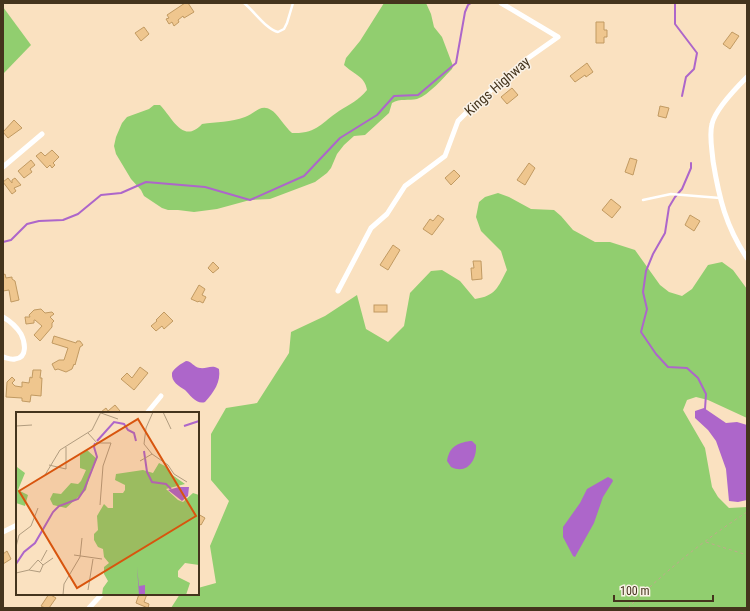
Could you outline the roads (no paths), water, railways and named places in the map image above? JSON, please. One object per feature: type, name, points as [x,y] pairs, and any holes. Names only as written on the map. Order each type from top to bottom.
[{"type":"street","name":"Kings Highway","points":[[338,290],[371,228],[387,214],[404,186],[445,156],[458,121],[524,61],[558,37],[501,3]]},
{"type":"street","points":[[747,77],[729,96],[712,123],[711,146],[720,198],[736,241],[747,258]]},
{"type":"street","points":[[3,167],[42,134]]},
{"type":"street","points":[[3,317],[12,323],[20,334],[25,346],[23,356],[19,359],[14,360],[3,357]]},
{"type":"street","points":[[148,412],[161,396]]},
{"type":"street","points":[[3,532],[16,526]]},
{"type":"street","points":[[89,608],[101,595]]},
{"type":"lane","points":[[244,3],[252,9],[272,31],[278,32],[284,29],[293,3]]},
{"type":"lane","points":[[643,200],[671,194],[720,198]]},
{"type":"waterway","points":[[3,242],[11,240],[27,224],[39,221],[63,220],[78,214],[101,195],[121,193],[146,182],[205,187],[250,200],[304,176],[340,138],[377,115],[394,96],[418,95],[456,63],[465,12],[468,5],[471,3]]},
{"type":"waterway","points":[[675,3],[675,24],[697,53],[694,69],[686,77],[682,96]]},
{"type":"waterway","points":[[691,163],[691,168],[682,189],[669,207],[665,233],[653,254],[646,271],[643,292],[647,309],[641,332],[656,354],[668,367],[687,368],[698,378],[706,394],[705,409]]}]
